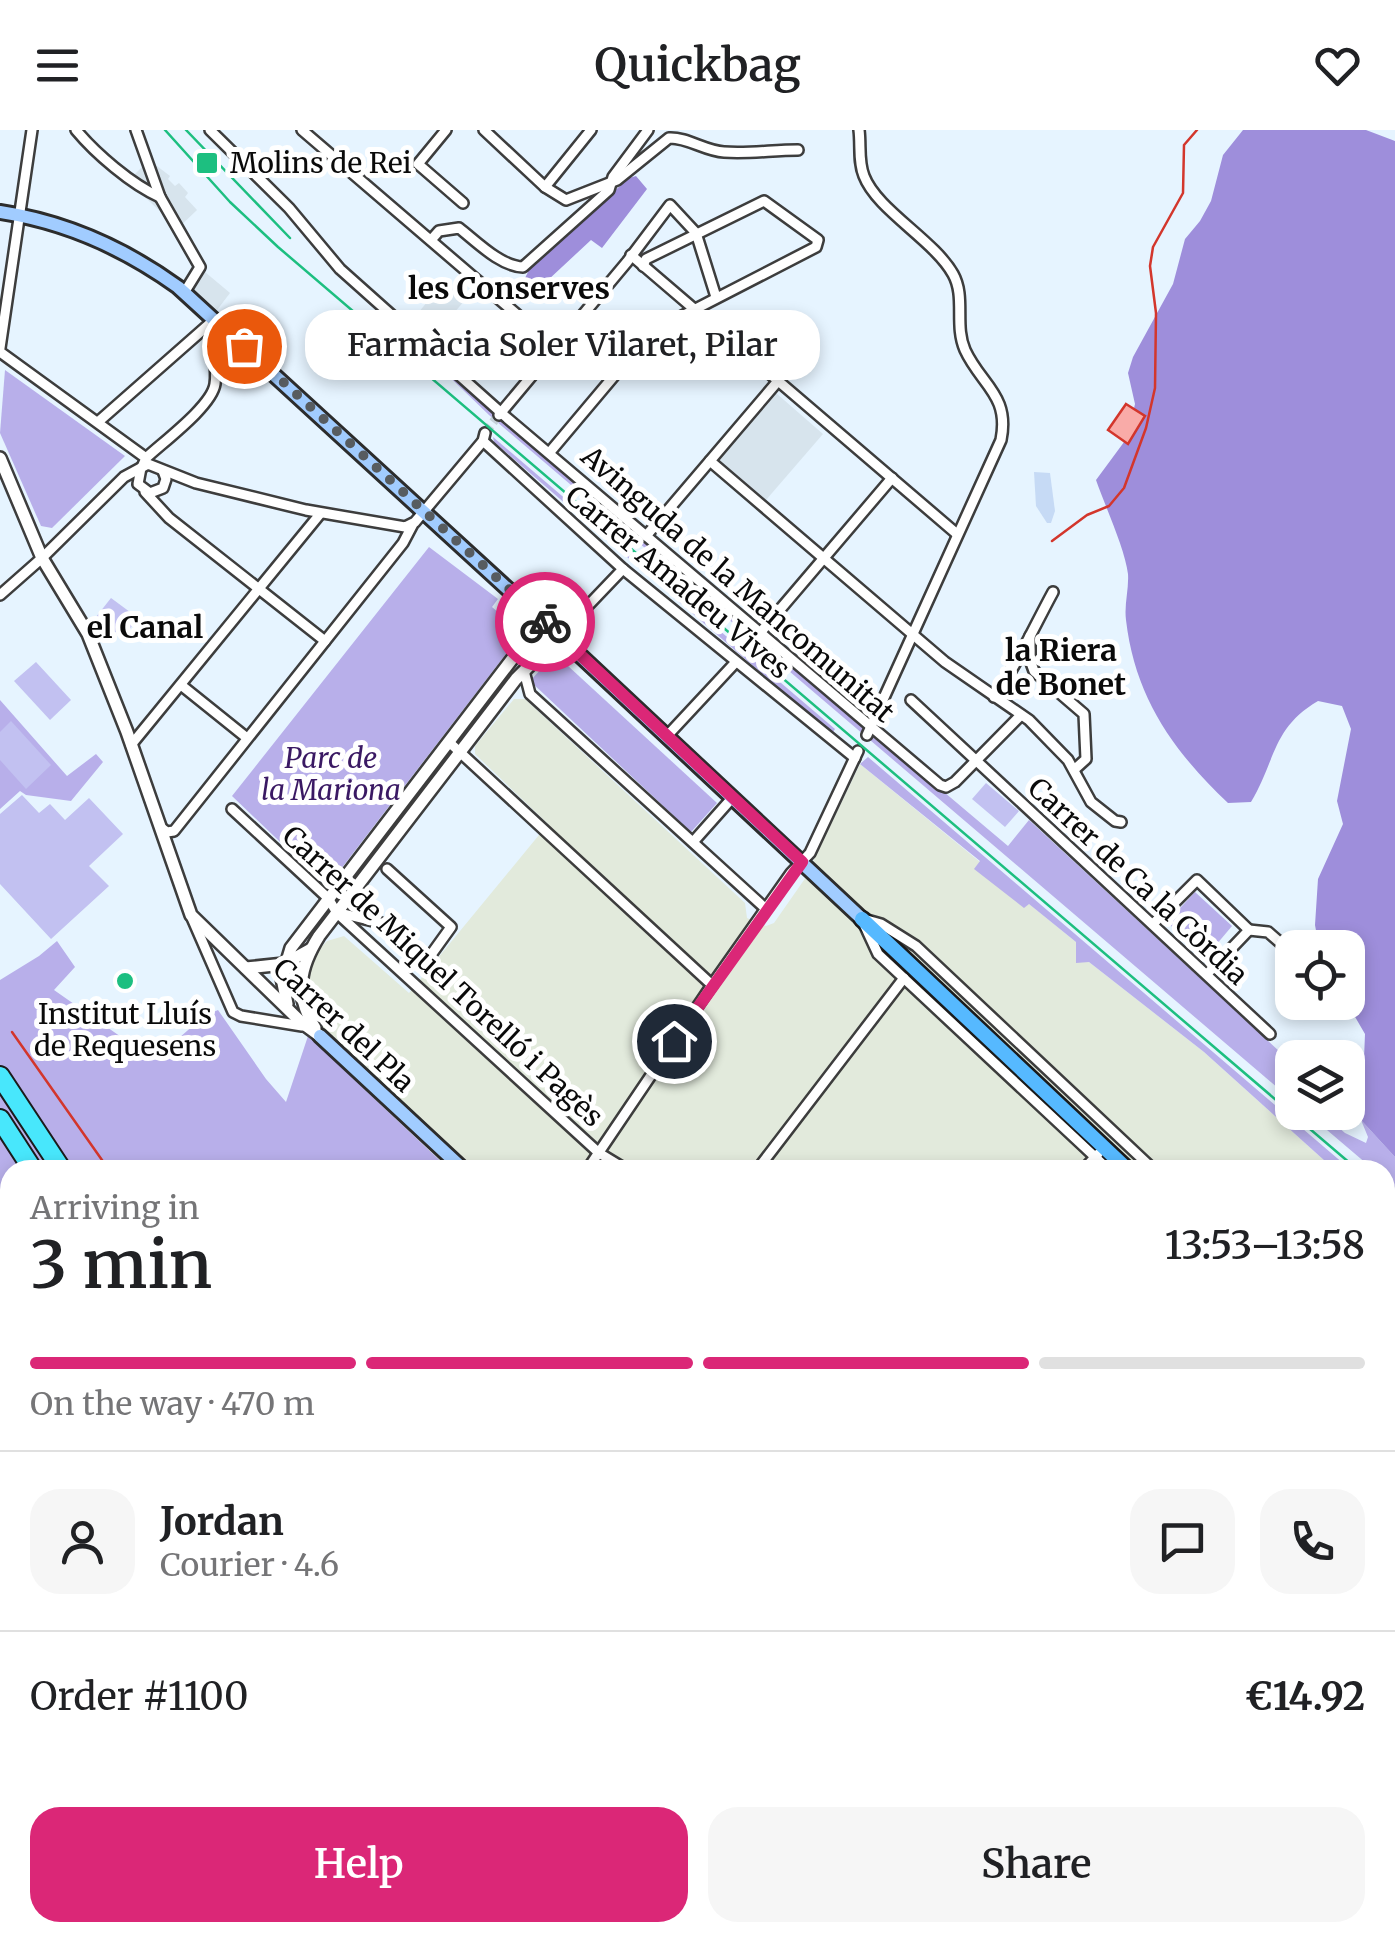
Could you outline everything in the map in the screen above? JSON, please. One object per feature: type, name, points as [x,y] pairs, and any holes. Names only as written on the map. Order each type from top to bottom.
[{"type":"highway","points":[[0,1076],[55,1160]]},
{"type":"highway","points":[[0,1119],[27,1160]]},
{"type":"main road","points":[[0,212],[62,226],[107,244],[184,292],[419,517],[542,620],[668,736],[862,919],[893,960],[1112,1160]]},
{"type":"main road","name":"Carrer del Pla","points":[[316,1032],[453,1160]]},
{"type":"street","points":[[32,130],[0,350],[98,422],[143,464],[152,464],[196,483],[320,514],[400,527],[419,517]]},
{"type":"street","points":[[76,130],[91,148],[160,197]]},
{"type":"street","points":[[136,130],[160,197],[200,267],[184,292]]},
{"type":"street","name":"Avinguda de la Mancomunitat","points":[[210,130],[289,208],[340,269],[499,415],[550,452],[868,730],[940,786],[946,787],[976,761]]},
{"type":"street","points":[[302,130],[556,348]]},
{"type":"street","points":[[446,130],[418,164],[463,203]]},
{"type":"street","points":[[484,130],[546,186],[562,199],[570,200],[612,182],[662,142],[675,137],[723,152],[798,150]]},
{"type":"street","points":[[546,186],[591,130]]},
{"type":"street","points":[[432,240],[448,227],[459,228],[500,259],[523,267],[600,198],[648,130]]},
{"type":"street","points":[[859,130],[861,165],[870,187],[953,273],[960,296],[964,346],[1002,410],[1001,440],[868,730]]},
{"type":"street","points":[[550,452],[651,332],[816,247],[818,240],[764,201],[646,259],[643,266]]},
{"type":"street","points":[[499,415],[670,205],[696,233],[716,296]]},
{"type":"street","points":[[0,255],[14,258]]},
{"type":"street","points":[[631,255],[958,534]]},
{"type":"street","points":[[98,422],[218,322]]},
{"type":"street","points":[[0,595],[42,558],[44,549],[143,464],[213,394],[216,378],[212,344],[218,322]]},
{"type":"street","points":[[646,536],[778,381]]},
{"type":"street","name":"Carrer Amadeu Vives","points":[[419,517],[484,437],[623,569],[735,663],[856,754],[816,842],[802,862]]},
{"type":"street","points":[[710,461],[946,662],[1053,741],[1091,802],[1121,822]]},
{"type":"street","points":[[1,464],[42,558],[88,634],[192,916],[233,1012],[280,1020],[316,1032]]},
{"type":"street","points":[[143,464],[136,478],[143,491]]},
{"type":"street","points":[[163,471],[169,518]]},
{"type":"street","points":[[760,632],[892,478]]},
{"type":"street","points":[[120,483],[132,482],[169,518],[325,641]]},
{"type":"street","points":[[143,491],[159,491],[165,484]]},
{"type":"street","points":[[132,745],[320,514]]},
{"type":"street","points":[[156,822],[163,830],[174,831],[419,517]]},
{"type":"street","points":[[32,535],[44,542],[61,538]]},
{"type":"street","points":[[288,1006],[284,964],[291,948],[328,898],[455,747],[623,569]]},
{"type":"street","points":[[994,697],[1020,660],[1052,592]]},
{"type":"street","points":[[316,1032],[301,996],[300,976],[311,948],[542,620]]},
{"type":"street","points":[[1030,636],[1034,671],[1084,714],[1086,759],[1074,770]]},
{"type":"street","points":[[668,736],[735,663]]},
{"type":"street","points":[[524,671],[530,694],[766,909]]},
{"type":"street","points":[[182,685],[247,738]]},
{"type":"street","name":"Carrer de Ca la Còrdia","points":[[911,700],[1270,1034]]},
{"type":"street","points":[[976,761],[1021,715]]},
{"type":"street","points":[[455,747],[712,985]]},
{"type":"street","points":[[692,842],[733,797]]},
{"type":"street","name":"Carrer de Miquel Torelló i Pagès","points":[[232,810],[328,898],[337,913],[611,1160]]},
{"type":"street","points":[[594,1160],[712,985],[802,862]]},
{"type":"street","points":[[337,913],[381,923],[423,961],[428,959],[452,927],[387,869]]},
{"type":"street","points":[[1153,924],[1197,880],[1249,930],[1268,932],[1275,938]]},
{"type":"street","name":"Carrer del Pla","points":[[192,916],[316,1032]]},
{"type":"street","points":[[862,919],[881,924],[925,956],[1143,1160]]},
{"type":"street","points":[[1206,974],[1249,930]]},
{"type":"street","points":[[925,956],[908,947],[893,960],[904,978],[1104,1160]]},
{"type":"street","points":[[246,968],[284,964],[311,948]]},
{"type":"street","points":[[765,1160],[904,978]]},
{"type":"street","points":[[1094,1160],[1101,1153]]},
{"type":"shaded area","points":[[1243,130],[1366,130],[1395,141],[1395,1157],[1365,1124],[1365,1034],[1357,1020],[1365,1020],[1365,930],[1316,930],[1315,925],[1318,879],[1343,824],[1337,801],[1351,729],[1342,706],[1318,701],[1303,711],[1283,734],[1251,802],[1228,803],[1174,743],[1138,674],[1126,620],[1126,564],[1096,480],[1127,438],[1135,404],[1128,373],[1133,357],[1173,284],[1185,239],[1211,201],[1223,155]]},
{"type":"shaded area","points":[[149,160],[170,176],[168,179],[175,186],[179,183],[197,210],[175,231],[167,218],[128,181]]},
{"type":"shaded area","points":[[636,176],[647,189],[602,248],[591,240],[533,294],[522,284],[528,272],[525,270]]},
{"type":"shaded area","points":[[205,272],[230,293],[217,310],[192,288]]},
{"type":"shaded area","points":[[444,281],[465,300],[426,346],[406,328]]},
{"type":"shaded area","points":[[776,393],[823,434],[766,500],[719,460]]},
{"type":"shaded area","points":[[1126,404],[1145,416],[1128,444],[1108,430]]},
{"type":"shaded area","points":[[1034,472],[1050,473],[1055,511],[1051,523],[1036,506]]},
{"type":"shaded area","points":[[111,598],[138,618],[123,638],[96,617]]},
{"type":"shaded area","points":[[36,662],[71,700],[50,720],[14,681]]},
{"type":"shaded area","points":[[514,699],[525,699],[745,903],[747,918],[766,926],[774,923],[804,880],[860,764],[980,862],[975,869],[1024,907],[1028,903],[1076,942],[1089,962],[1204,1052],[1275,1116],[1275,1130],[1291,1130],[1324,1160],[439,1160],[308,1036],[315,1015],[307,994],[307,978],[315,954],[327,941],[344,936],[409,993],[548,824],[475,754],[475,746]]},
{"type":"shaded area","points":[[11,721],[51,765],[26,789],[0,760],[0,732]]},
{"type":"shaded area","points":[[986,783],[1019,811],[1005,827],[972,799]]},
{"type":"shaded area","points":[[22,795],[39,813],[50,804],[65,820],[89,798],[123,834],[89,866],[109,886],[51,939],[0,884],[0,814]]},
{"type":"green space","points":[[433,361],[1008,846],[1029,820],[1275,1047],[1275,1085],[489,415]]},
{"type":"green space","points":[[5,370],[125,456],[52,528],[41,526],[0,433]]},
{"type":"green space","points":[[493,437],[835,729],[832,734],[494,442]]},
{"type":"green space","name":"Parc de la Mariona","points":[[429,547],[498,599],[492,607],[522,633],[334,878],[320,880],[232,796]]},
{"type":"green space","points":[[555,654],[717,803],[691,832],[530,681]]},
{"type":"green space","points":[[0,700],[67,776],[96,754],[103,762],[71,801],[20,791],[0,809]]},
{"type":"green space","points":[[868,757],[1275,1105],[1275,1116],[1204,1052],[1089,962],[1076,963],[1076,942],[1029,904],[1024,908],[974,869],[980,861],[860,764]]},
{"type":"green space","points":[[1195,892],[1232,926],[1205,958],[1167,922]]},
{"type":"green space","points":[[57,941],[75,967],[54,990],[154,1060],[204,1016],[218,1010],[286,1102],[308,1036],[439,1160],[0,1160],[0,980]]},
{"type":"green space","points":[[1365,1124],[1395,1160],[1362,1160],[1327,1130],[1342,1130],[1366,1143]]},
{"type":"green space","points":[[1291,1130],[1304,1130],[1339,1160],[1324,1160]]},
{"type":"waterway","points":[[1052,541],[1087,515],[1109,506],[1124,488],[1146,428],[1155,388],[1156,313],[1150,266],[1153,247],[1183,193],[1184,145],[1197,130]]},
{"type":"waterway","points":[[12,1032],[102,1160]]},
{"type":"tunnel","points":[[485,433],[497,417]]},
{"type":"railway","points":[[165,130],[230,202],[278,247],[1346,1160]]},
{"type":"railway","points":[[186,130],[290,238]]},
{"type":"way so far","points":[[244,346],[545,622]]},
{"type":"place","name":"Molins de Rei","points":[[207,163]]},
{"type":"place","name":"Farmàcia Soler Vilaret, Pilar","points":[[244,346]]},
{"type":"place","name":"Institut Lluís de Requesens","points":[[125,981]]},
{"type":"district","name":"les Conserves","points":[[509,289]]},
{"type":"district","name":"el Canal","points":[[145,628]]},
{"type":"district","name":"la Riera de Bonet","points":[[1061,668]]},
{"type":"route","points":[[545,622],[802,862],[674,1041]]}]
